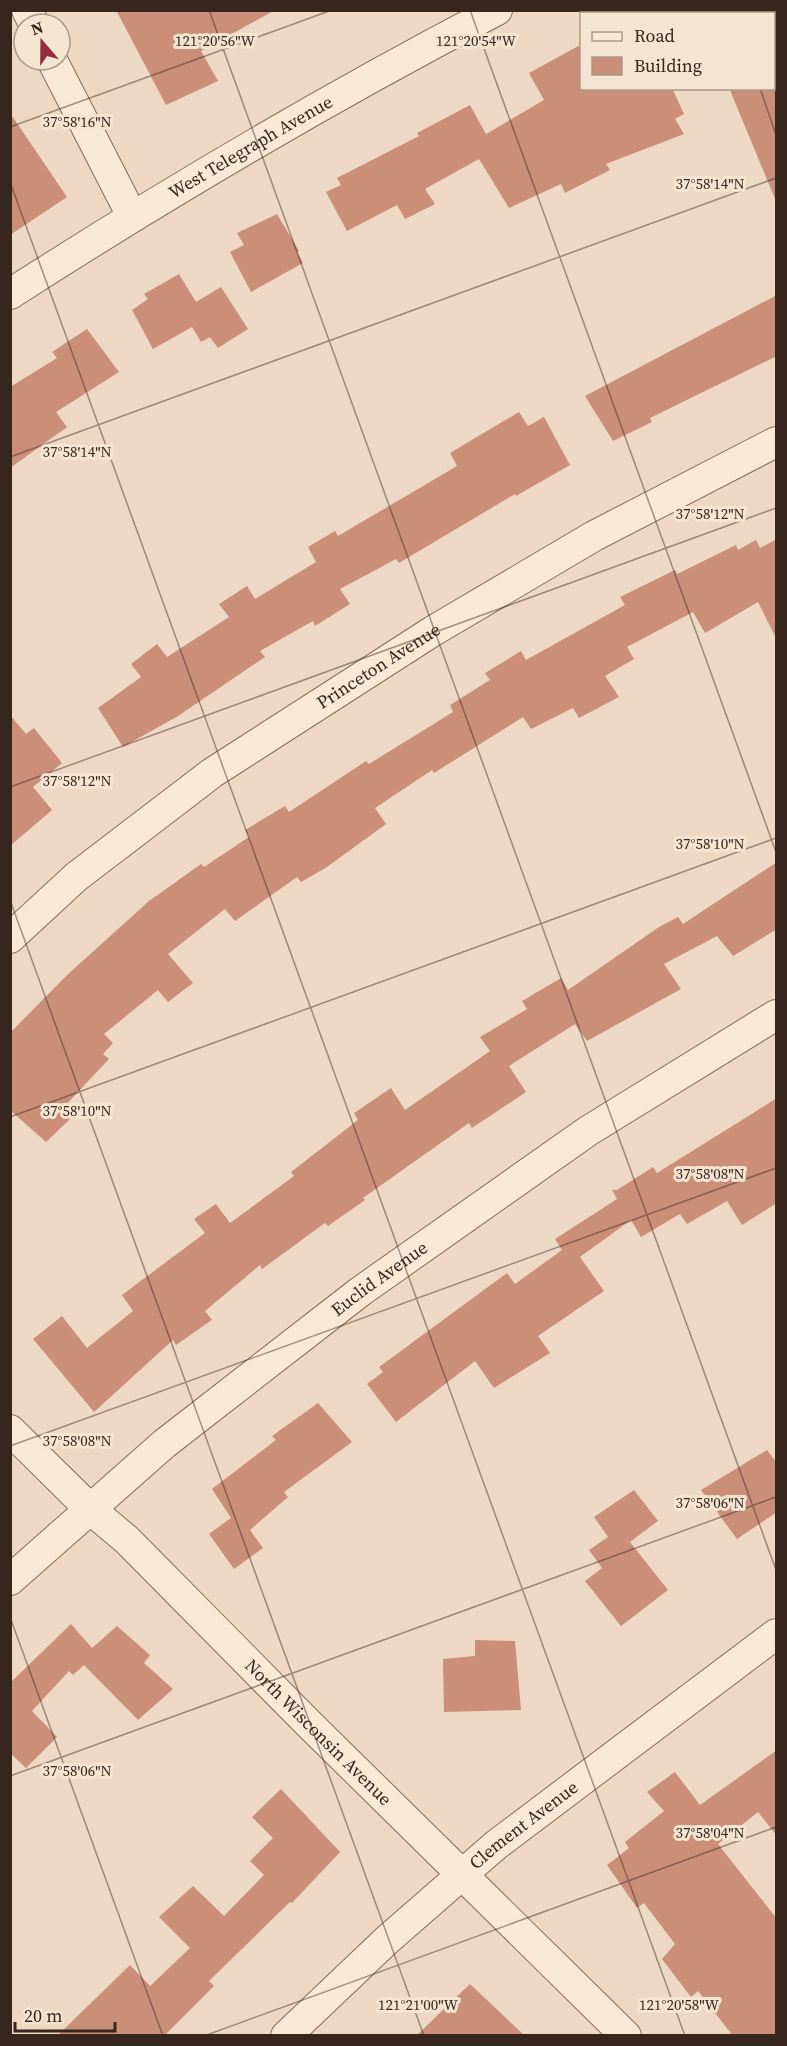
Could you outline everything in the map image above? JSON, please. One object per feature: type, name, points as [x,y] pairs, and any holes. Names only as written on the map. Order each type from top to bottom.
[{"type":"street","name":"West Telegraph Avenue","points":[[10,294],[132,216],[269,134],[497,10]]},
{"type":"street","points":[[58,72],[132,216]]},
{"type":"street","name":"Princeton Avenue","points":[[10,938],[76,877],[212,773],[434,631],[594,536],[777,442]]},
{"type":"street","name":"Euclid Avenue","points":[[10,1580],[164,1444],[361,1291],[588,1131],[777,1015]]},
{"type":"street","name":"North Wisconsin Avenue","points":[[10,1430],[89,1508],[127,1540],[626,2036]]},
{"type":"street","name":"Clement Avenue","points":[[286,2036],[462,1874],[714,1679],[777,1634]]},
{"type":"building","points":[[116,10],[275,10],[201,51],[218,81],[166,105]]},
{"type":"building","points":[[580,45],[580,90],[673,90],[684,114],[675,119],[684,134],[606,164],[610,170],[565,193],[561,184],[509,208],[479,159],[425,189],[435,204],[405,219],[397,205],[347,231],[326,192],[341,185],[337,178],[419,136],[417,133],[470,105],[486,134],[544,100],[529,73]]},
{"type":"building","points":[[777,88],[776,201],[730,90],[775,90]]},
{"type":"building","points":[[10,113],[67,197],[10,235]]},
{"type":"building","points":[[277,214],[299,251],[297,252],[303,263],[251,292],[230,252],[244,245],[237,233]]},
{"type":"building","points":[[179,274],[196,302],[221,287],[248,329],[218,348],[210,337],[201,342],[192,327],[153,349],[132,310],[148,299],[144,294]]},
{"type":"building","points":[[777,295],[777,356],[650,418],[652,422],[613,441],[585,396]]},
{"type":"building","points":[[87,329],[119,372],[56,412],[67,427],[10,468],[10,387],[57,358],[52,352]]},
{"type":"building","points":[[519,412],[528,426],[544,417],[570,465],[516,496],[515,494],[399,563],[396,559],[340,589],[350,604],[315,626],[313,621],[260,651],[265,657],[178,716],[123,747],[98,708],[141,677],[131,664],[157,644],[167,657],[229,617],[219,604],[247,586],[255,599],[316,562],[308,547],[335,531],[338,536],[457,466],[450,453]]},
{"type":"building","points":[[777,539],[777,640],[758,602],[705,633],[693,612],[627,647],[634,659],[605,676],[619,697],[579,718],[573,708],[531,729],[523,717],[434,773],[432,770],[375,808],[386,824],[327,867],[301,882],[297,877],[235,921],[225,909],[168,954],[193,983],[168,1002],[158,990],[104,1034],[113,1043],[103,1054],[109,1059],[61,1110],[70,1119],[46,1142],[10,1110],[10,1033],[66,976],[149,901],[201,864],[204,867],[249,837],[245,830],[285,806],[289,812],[366,761],[369,764],[453,712],[450,705],[490,680],[485,673],[521,651],[526,660],[625,605],[620,597],[675,570],[677,574],[736,545],[738,550],[756,540],[760,548]]},
{"type":"building","points":[[10,715],[26,734],[34,728],[62,763],[33,787],[52,810],[10,846]]},
{"type":"building","points":[[777,862],[777,929],[733,956],[717,936],[664,964],[681,989],[587,1041],[575,1024],[509,1066],[526,1092],[472,1128],[469,1123],[363,1198],[365,1200],[328,1226],[325,1223],[262,1269],[260,1265],[205,1311],[212,1320],[176,1345],[173,1340],[94,1412],[33,1339],[62,1316],[87,1348],[133,1311],[122,1295],[205,1233],[194,1219],[216,1204],[230,1223],[294,1176],[291,1172],[358,1120],[354,1113],[391,1088],[405,1110],[490,1051],[480,1037],[527,1009],[522,1001],[561,978],[568,990],[659,927],[678,917],[683,924]]},
{"type":"building","points":[[777,1098],[777,1203],[742,1225],[727,1201],[687,1224],[680,1214],[641,1237],[631,1220],[580,1257],[604,1291],[538,1336],[550,1353],[494,1388],[475,1361],[396,1422],[367,1384],[383,1372],[379,1367],[507,1273],[515,1284],[562,1250],[555,1239],[617,1199],[612,1190],[617,1190],[653,1167],[657,1173]]},
{"type":"building","points":[[318,1403],[352,1442],[284,1492],[288,1497],[250,1530],[263,1548],[234,1569],[209,1534],[231,1518],[212,1489],[276,1440],[272,1436]]},
{"type":"building","points":[[767,1450],[777,1463],[777,1512],[737,1539],[701,1490]]},
{"type":"building","points":[[634,1490],[658,1521],[630,1542],[668,1590],[621,1626],[585,1581],[602,1568],[589,1550],[608,1537],[594,1517]]},
{"type":"building","points":[[71,1624],[92,1648],[117,1626],[150,1655],[144,1663],[173,1689],[138,1720],[84,1665],[73,1675],[69,1671],[32,1711],[57,1737],[26,1768],[10,1753],[10,1683]]},
{"type":"building","points":[[475,1640],[515,1641],[521,1710],[444,1712],[443,1659],[475,1656]]},
{"type":"building","points":[[777,1750],[777,1836],[758,1812],[718,1844],[777,1919],[777,2036],[733,2036],[698,1991],[691,1997],[662,1959],[675,1944],[644,1903],[637,1908],[607,1865],[629,1848],[625,1842],[664,1811],[647,1792],[675,1772],[700,1805]]},
{"type":"building","points":[[281,1789],[340,1852],[292,1903],[290,1902],[209,1981],[214,1986],[164,2036],[57,2036],[130,1965],[150,1986],[190,1948],[159,1917],[193,1886],[224,1916],[264,1875],[250,1861],[273,1838],[252,1817]]},
{"type":"building","points":[[470,1984],[525,2036],[416,2036]]}]
